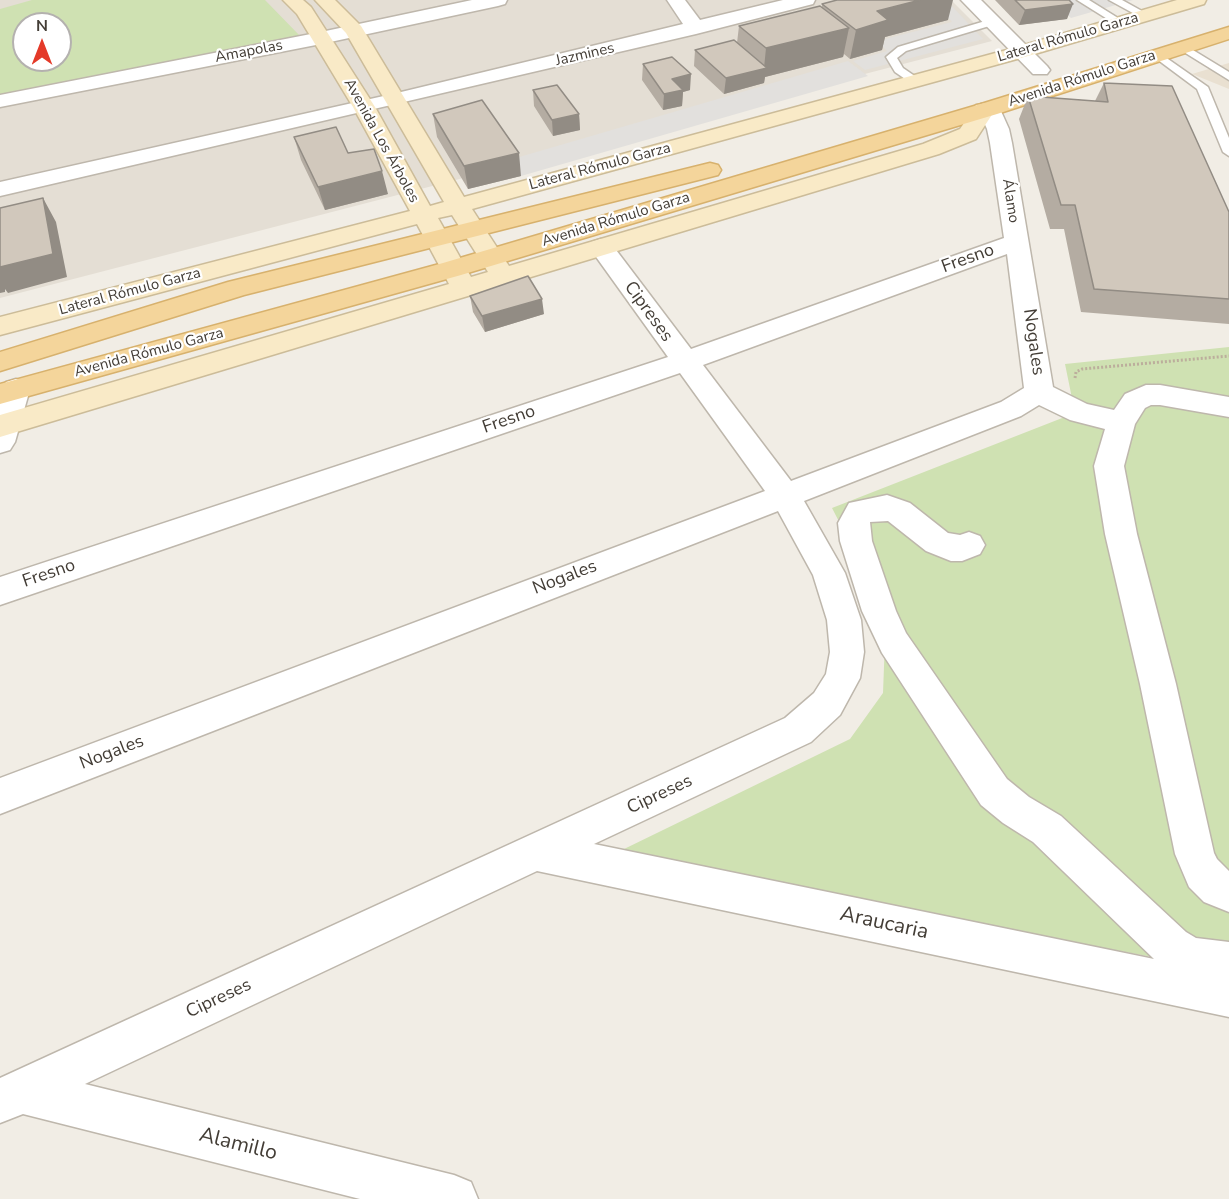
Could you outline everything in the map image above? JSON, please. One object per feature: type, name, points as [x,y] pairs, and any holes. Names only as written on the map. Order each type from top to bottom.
[{"type":"main road","name":"Avenida Rómulo Garza","points":[[1018,77],[1229,13]]},
{"type":"main road","name":"Avenida Rómulo Garza","points":[[8,392],[458,278],[1229,33]]},
{"type":"main road","name":"Avenida Rómulo Garza","points":[[0,362],[237,288],[699,173],[883,118]]},
{"type":"street","name":"Avenida Los Árboles","points":[[292,0],[304,11],[364,107],[458,278]]},
{"type":"street","name":"Avenida Los Árboles","points":[[324,0],[354,30],[496,266]]},
{"type":"street","name":"Amapolas","points":[[0,101],[321,38],[498,0]]},
{"type":"street","points":[[676,0],[696,28]]},
{"type":"street","name":"Jazmines","points":[[0,189],[364,107],[806,0]]},
{"type":"street","points":[[970,0],[1040,70]]},
{"type":"street","name":"Lateral Rómulo Garza","points":[[0,326],[458,206],[1021,52],[1197,0]]},
{"type":"street","points":[[496,266],[601,247],[941,145],[968,134],[986,109]]},
{"type":"street","name":"Álamo","points":[[986,109],[998,129],[1026,295]]},
{"type":"street","name":"Fresno","points":[[0,591],[684,362],[1016,242]]},
{"type":"street","name":"Cipreses","points":[[11,1096],[798,730],[827,704],[843,678],[847,652],[844,620],[829,573],[784,494],[601,247]]},
{"type":"street","points":[[8,392],[2,431],[458,278]]},
{"type":"street","name":"Nogales","points":[[0,796],[1011,408],[1039,388],[1026,295]]},
{"type":"street","points":[[1036,391],[1080,412],[1121,422]]},
{"type":"street","points":[[1229,407],[1160,395],[1146,395],[1135,401],[1121,422],[1109,466],[1121,534],[1158,684],[1195,854],[1203,873],[1218,888],[1229,892]]},
{"type":"street","points":[[969,545],[962,548],[951,548],[937,542],[899,512],[887,507],[860,512],[854,523],[856,541],[879,611],[894,643],[994,792],[1016,810],[1047,829],[1172,947],[1193,958],[1229,963]]},
{"type":"street","name":"Araucaria","points":[[539,852],[1229,996]]},
{"type":"street","name":"Alamillo","points":[[11,1096],[454,1199]]},
{"type":"lane","points":[[1082,0],[1121,23]]},
{"type":"lane","points":[[1114,0],[1146,16]]},
{"type":"lane","points":[[915,81],[899,70],[891,57],[902,49],[992,22]]},
{"type":"lane","points":[[1183,47],[1226,72]]},
{"type":"lane","points":[[1158,55],[1202,87],[1229,152]]},
{"type":"shaded area","points":[[0,0],[951,0],[992,41],[0,298]]},
{"type":"shaded area","points":[[1050,0],[1133,0],[1071,18]]},
{"type":"shaded area","points":[[949,3],[983,39],[865,70],[853,61],[887,51],[877,41],[952,22],[938,6]]},
{"type":"shaded area","points":[[848,61],[868,76],[521,176],[516,158]]},
{"type":"shaded area","points":[[1229,63],[1229,89],[1192,74]]},
{"type":"green space","points":[[32,0],[265,0],[300,36],[0,98],[0,9]]},
{"type":"green space","points":[[1229,347],[1229,971],[646,864],[622,850],[850,739],[883,693],[886,613],[832,508],[1075,413],[1065,364]]},
{"type":"building","points":[[837,0],[920,0],[877,11],[888,20],[856,30],[822,4]]},
{"type":"building","points":[[1015,0],[1069,0],[1073,4],[1025,10]]},
{"type":"building","points":[[820,6],[849,28],[766,48],[739,26]]},
{"type":"building","points":[[734,40],[767,68],[726,78],[695,50]]},
{"type":"building","points":[[672,57],[691,74],[672,79],[683,90],[664,94],[643,64]]},
{"type":"building","points":[[1104,83],[1172,86],[1229,212],[1229,299],[1094,289],[1075,205],[1061,205],[1028,96],[1108,102]]},
{"type":"building","points":[[557,85],[579,114],[552,120],[533,90]]},
{"type":"building","points":[[482,100],[519,153],[464,166],[433,114]]},
{"type":"building","points":[[336,127],[348,153],[374,149],[382,171],[318,187],[294,137]]},
{"type":"building","points":[[43,198],[53,254],[0,267],[0,208]]},
{"type":"building","points":[[528,276],[542,299],[482,316],[470,296]]}]
